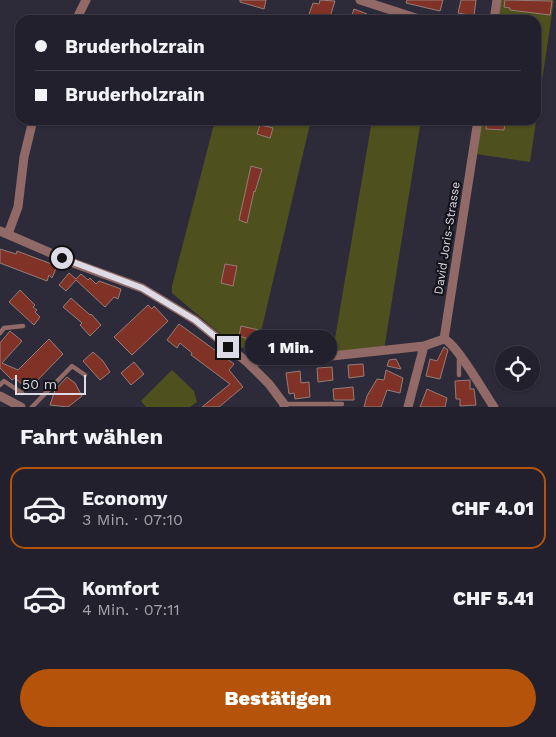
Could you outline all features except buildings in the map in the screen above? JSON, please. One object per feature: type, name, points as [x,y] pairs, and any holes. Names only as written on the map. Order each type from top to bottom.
[{"type":"street","points":[[78,15],[86,0]]},
{"type":"street","points":[[360,0],[406,15]]},
{"type":"street","points":[[495,15],[497,0]]},
{"type":"street","points":[[32,125],[24,157],[18,207],[4,232],[68,260],[142,288],[195,320],[247,362],[270,384],[284,405]]},
{"type":"street","name":"David Joris-Strasse","points":[[444,339],[477,125]]},
{"type":"street","points":[[247,362],[332,356],[424,346],[444,339],[448,340],[459,354],[494,407]]},
{"type":"street","points":[[408,407],[424,346]]},
{"type":"street","points":[[0,396],[21,407]]},
{"type":"lane","points":[[0,333],[4,328],[23,326]]},
{"type":"lane","points":[[459,354],[459,375]]},
{"type":"lane","points":[[32,407],[72,366],[84,375]]},
{"type":"lane","points":[[0,385],[4,381],[22,393]]},
{"type":"lane","points":[[284,405],[342,404]]},
{"type":"shaded area","points":[[500,0],[554,0],[541,88],[541,15],[498,15]]},
{"type":"shaded area","points":[[214,125],[310,125],[256,353],[232,344],[172,293],[172,286]]},
{"type":"shaded area","points":[[371,125],[420,125],[384,350],[332,356]]},
{"type":"shaded area","points":[[480,125],[535,125],[530,162],[476,154]]},
{"type":"shaded area","points":[[172,370],[194,391],[197,402],[190,407],[146,407],[141,401]]},
{"type":"route","points":[[62,258],[142,288],[195,320],[228,347]]}]
